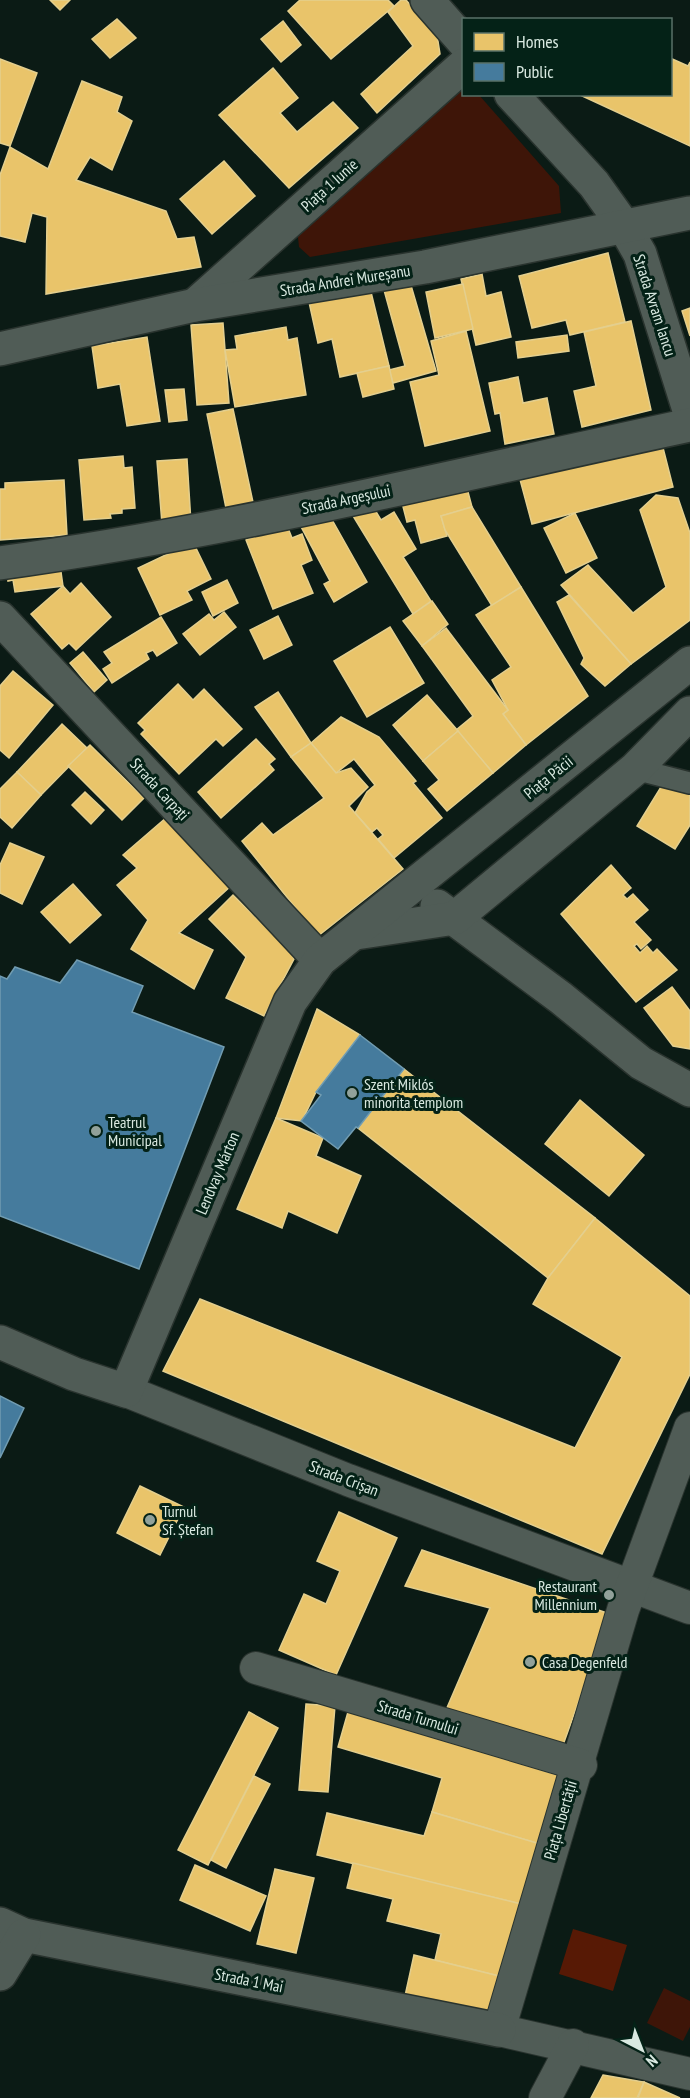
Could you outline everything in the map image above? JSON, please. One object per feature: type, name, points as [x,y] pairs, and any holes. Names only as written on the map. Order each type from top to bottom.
[{"type":"street","points":[[427,0],[462,40]]},
{"type":"street","name":"Piața 1 Iunie","points":[[195,305],[462,67]]},
{"type":"street","name":"Strada Avram Iancu","points":[[513,96],[594,184],[624,226],[640,255],[690,413]]},
{"type":"street","name":"Strada Andrei Mureșanu","points":[[0,349],[195,305],[425,267],[690,213]]},
{"type":"street","name":"Strada Argeșului","points":[[0,563],[81,552],[235,523],[690,425]]},
{"type":"street","name":"Strada Carpați","points":[[0,618],[320,960]]},
{"type":"street","name":"Piața Păcii","points":[[354,934],[684,676]]},
{"type":"street","points":[[354,934],[455,918],[635,769],[690,713]]},
{"type":"street","points":[[426,876],[426,889],[433,903],[641,1063],[690,1090]]},
{"type":"street","name":"Lendvay Márton","points":[[126,1392],[290,1002],[320,960],[354,934]]},
{"type":"street","name":"Strada Crișan","points":[[0,1342],[74,1374],[126,1392],[348,1480],[690,1608]]},
{"type":"street","name":"Piața Libertății","points":[[499,2030],[631,1587],[690,1428]]},
{"type":"street","name":"Strada Turnului","points":[[256,1668],[578,1765]]},
{"type":"street","points":[[0,1974],[12,1930]]},
{"type":"street","name":"Strada 1 Mai","points":[[12,1930],[499,2030]]},
{"type":"street","points":[[499,2030],[690,2074]]},
{"type":"street","points":[[545,2098],[572,2046]]},
{"type":"lane","points":[[635,769],[690,783]]},
{"type":"shaded area","points":[[462,81],[462,96],[480,96],[559,186],[561,213],[310,257],[299,247],[297,228]]},
{"type":"shaded area","points":[[573,1929],[627,1945],[613,1991],[559,1974]]},
{"type":"shaded area","points":[[664,1988],[690,2001],[690,2027],[683,2041],[647,2023]]},
{"type":"building: Homes","points":[[50,0],[70,0],[60,10]]},
{"type":"building: Homes","points":[[300,0],[388,0],[394,6],[331,59],[288,11]]},
{"type":"building: Homes","points":[[401,0],[406,0],[437,35],[440,54],[377,113],[361,94],[413,46],[388,12]]},
{"type":"building: Homes","points":[[117,19],[136,38],[110,58],[92,39]]},
{"type":"building: Homes","points":[[283,21],[301,45],[281,62],[261,39]]},
{"type":"building: Homes","points":[[0,59],[37,73],[10,146],[0,143]]},
{"type":"building: Homes","points":[[672,59],[688,66],[690,62],[690,146],[582,96],[672,96]]},
{"type":"building: Homes","points":[[273,68],[298,98],[280,113],[297,132],[333,102],[358,128],[289,188],[219,115]]},
{"type":"building: Homes","points":[[82,81],[122,97],[117,112],[132,121],[112,170],[90,157],[76,180],[166,211],[177,239],[194,237],[201,267],[46,294],[47,217],[32,213],[25,242],[0,236],[0,175],[10,147],[48,169]]},
{"type":"building: Homes","points":[[224,161],[255,196],[212,234],[180,199]]},
{"type":"building: Homes","points":[[608,253],[625,322],[570,335],[566,320],[532,328],[519,276]]},
{"type":"building: Homes","points":[[482,274],[486,296],[501,292],[511,337],[476,345],[461,279]]},
{"type":"building: Homes","points":[[410,282],[436,371],[393,383],[389,370],[405,366],[384,290]]},
{"type":"building: Homes","points":[[463,284],[473,329],[435,338],[426,292]]},
{"type":"building: Homes","points":[[370,288],[389,366],[340,377],[332,339],[318,343],[309,302]]},
{"type":"building: Homes","points":[[690,308],[690,336],[682,311]]},
{"type":"building: Homes","points":[[631,321],[651,410],[582,427],[574,391],[596,386],[584,332]]},
{"type":"building: Homes","points":[[223,323],[229,403],[197,405],[191,325]]},
{"type":"building: Homes","points":[[286,327],[288,340],[297,338],[306,395],[235,407],[225,350],[237,349],[235,336]]},
{"type":"building: Homes","points":[[466,331],[490,431],[425,446],[410,382],[439,375],[431,341]]},
{"type":"building: Homes","points":[[567,335],[569,351],[518,358],[516,342]]},
{"type":"building: Homes","points":[[147,337],[160,421],[127,426],[120,384],[98,388],[92,346]]},
{"type":"building: Homes","points":[[389,366],[394,389],[363,397],[357,373]]},
{"type":"building: Homes","points":[[518,377],[523,403],[547,398],[554,434],[505,444],[500,413],[495,414],[489,383]]},
{"type":"building: Homes","points":[[184,389],[187,420],[169,422],[165,390]]},
{"type":"building: Homes","points":[[233,409],[254,507],[227,513],[207,414]]},
{"type":"building: Homes","points":[[660,436],[673,487],[532,524],[518,472]]},
{"type":"building: Homes","points":[[123,456],[124,468],[132,467],[135,508],[122,509],[122,513],[110,514],[111,518],[84,520],[79,460]]},
{"type":"building: Homes","points":[[187,459],[191,523],[162,524],[157,461]]},
{"type":"building: Homes","points":[[464,477],[472,507],[441,516],[447,536],[421,543],[415,520],[407,522],[400,495]]},
{"type":"building: Homes","points":[[64,480],[67,535],[0,540],[0,489],[5,489],[5,483]]},
{"type":"building: Homes","points":[[656,495],[678,498],[690,533],[690,620],[631,664],[561,585],[588,565],[633,613],[666,587],[640,510]]},
{"type":"building: Homes","points":[[369,500],[381,520],[394,512],[416,549],[403,557],[431,601],[413,614],[350,511]]},
{"type":"building: Homes","points":[[472,507],[521,587],[492,606],[445,530],[441,516]]},
{"type":"building: Homes","points":[[326,509],[367,582],[334,602],[324,584],[330,581],[298,521]]},
{"type":"building: Homes","points":[[575,513],[597,558],[566,573],[544,528]]},
{"type":"building: Homes","points":[[286,523],[292,538],[302,534],[312,560],[301,565],[313,593],[273,609],[246,540]]},
{"type":"building: Homes","points":[[193,542],[211,579],[187,591],[192,600],[160,615],[138,568]]},
{"type":"building: Homes","points":[[60,565],[63,586],[15,592],[13,580],[8,581],[7,572]]},
{"type":"building: Homes","points":[[227,580],[238,603],[213,616],[202,592]]},
{"type":"building: Homes","points":[[81,583],[111,617],[76,650],[69,643],[62,649],[31,614],[63,586],[70,594]]},
{"type":"building: Homes","points":[[521,587],[588,696],[526,745],[503,714],[508,710],[492,680],[511,667],[476,615]]},
{"type":"building: Homes","points":[[569,595],[631,664],[605,686],[581,664],[584,658],[557,602]]},
{"type":"building: Homes","points":[[432,601],[448,624],[422,646],[403,621]]},
{"type":"building: Homes","points":[[224,612],[236,627],[200,655],[183,634],[209,614],[214,620]]},
{"type":"building: Homes","points":[[278,616],[292,645],[264,659],[250,630]]},
{"type":"building: Homes","points":[[161,617],[177,643],[157,656],[153,650],[146,653],[149,659],[112,683],[103,669],[112,663],[104,652]]},
{"type":"building: Homes","points":[[390,627],[424,683],[367,717],[334,661]]},
{"type":"building: Homes","points":[[446,628],[508,710],[503,714],[526,745],[493,773],[456,730],[473,716],[422,646]]},
{"type":"building: Homes","points":[[83,652],[107,680],[94,692],[70,663]]},
{"type":"building: Homes","points":[[13,671],[53,705],[9,758],[0,750],[0,686]]},
{"type":"building: Homes","points":[[178,684],[193,700],[204,689],[242,729],[223,746],[216,739],[179,774],[141,734],[145,730],[138,723]]},
{"type":"building: Homes","points":[[278,692],[311,743],[291,757],[255,707]]},
{"type":"building: Homes","points":[[427,695],[458,731],[423,761],[393,725]]},
{"type":"building: Homes","points":[[341,717],[379,737],[416,781],[413,783],[442,818],[394,858],[378,839],[383,835],[377,828],[372,832],[355,813],[367,792],[375,785],[354,759],[336,773],[311,743]]},
{"type":"building: Homes","points":[[62,724],[87,748],[41,795],[17,772]]},
{"type":"building: Homes","points":[[458,731],[493,773],[447,811],[428,789],[439,780],[423,761]]},
{"type":"building: Homes","points":[[256,739],[275,759],[269,764],[274,770],[221,818],[198,792]]},
{"type":"building: Homes","points":[[311,743],[336,773],[351,768],[368,787],[349,806],[403,869],[318,936],[242,841],[262,823],[273,835],[324,798],[291,757]]},
{"type":"building: Homes","points":[[90,745],[144,798],[122,820],[68,766]]},
{"type":"building: Homes","points":[[17,772],[41,795],[12,828],[0,817],[0,789]]},
{"type":"building: Homes","points":[[664,782],[690,787],[690,825],[675,849],[637,826]]},
{"type":"building: Homes","points":[[85,792],[104,810],[91,824],[72,805]]},
{"type":"building: Homes","points":[[167,817],[232,885],[179,933],[213,950],[194,989],[131,949],[148,920],[117,885],[137,868],[123,855]]},
{"type":"building: Homes","points":[[10,843],[44,857],[22,904],[0,893],[0,865]]},
{"type":"building: Homes","points":[[611,865],[631,888],[623,895],[627,899],[633,894],[648,910],[634,922],[651,940],[641,949],[637,944],[634,946],[640,953],[647,946],[653,953],[657,949],[677,970],[636,1002],[561,914]]},
{"type":"building: Homes","points":[[73,884],[101,915],[70,943],[41,912]]},
{"type":"building: Homes","points":[[233,895],[290,951],[294,959],[264,1016],[226,998],[246,957],[209,919]]},
{"type":"building: Homes","points":[[672,987],[690,1011],[690,1049],[673,1046],[644,1008]]},
{"type":"building: Homes","points":[[317,1009],[360,1035],[316,1092],[302,1121],[276,1118]]},
{"type":"building: Homes","points":[[404,1069],[595,1218],[548,1278],[358,1128]]},
{"type":"building: Homes","points":[[580,1100],[644,1155],[609,1196],[545,1144]]},
{"type":"building: Homes","points":[[276,1118],[323,1138],[316,1156],[361,1176],[337,1233],[288,1211],[282,1228],[237,1209]]},
{"type":"building: Homes","points":[[595,1218],[690,1296],[690,1374],[602,1554],[163,1371],[200,1299],[575,1448],[622,1357],[533,1304],[548,1278]]},
{"type":"building: Homes","name":"Turnul Sf. Ștefan","points":[[140,1486],[184,1507],[160,1555],[117,1533]]},
{"type":"building: Homes","points":[[339,1512],[397,1538],[336,1675],[279,1650],[304,1594],[326,1604],[340,1571],[317,1561]]},
{"type":"building: Homes","name":"Casa Degenfeld","points":[[422,1550],[610,1614],[563,1745],[446,1710],[490,1608],[405,1586]]},
{"type":"building: Homes","points":[[306,1704],[335,1706],[328,1792],[299,1790]]},
{"type":"building: Homes","points":[[249,1712],[278,1728],[208,1865],[178,1850]]},
{"type":"building: Homes","points":[[348,1712],[561,1776],[540,1844],[432,1812],[442,1778],[338,1747]]},
{"type":"building: Homes","points":[[254,1776],[270,1784],[226,1868],[211,1860]]},
{"type":"building: Homes","points":[[432,1812],[540,1844],[521,1904],[317,1855],[327,1813],[424,1836]]},
{"type":"building: Homes","points":[[353,1863],[521,1904],[503,1977],[435,1960],[441,1934],[387,1921],[393,1899],[347,1888]]},
{"type":"building: Homes","points":[[195,1865],[266,1896],[250,1931],[180,1900]]},
{"type":"building: Homes","points":[[275,1869],[314,1878],[296,1953],[257,1944]]},
{"type":"building: Homes","points":[[414,1955],[503,1977],[493,2018],[405,1996]]},
{"type":"building: Homes","points":[[603,2075],[644,2082],[637,2098],[591,2098]]},
{"type":"building: Homes","points":[[644,2082],[680,2098],[638,2098]]},
{"type":"building: Public","name":"Teatrul Municipal","points":[[77,960],[143,986],[132,1012],[224,1047],[139,1269],[0,1216],[0,976],[7,979],[15,967],[60,983]]},
{"type":"building: Public","name":"Szent Miklós minorita templom","points":[[360,1035],[404,1069],[358,1128],[356,1127],[338,1149],[301,1121],[321,1095],[316,1092]]},
{"type":"building: Public","points":[[0,1396],[24,1408],[0,1458]]},
{"type":"place","name":"Szent Miklós minorita templom","points":[[352,1093]]},
{"type":"place","name":"Teatrul Municipal","points":[[96,1131]]},
{"type":"place","name":"Turnul Sf. Ștefan","points":[[150,1520]]},
{"type":"place","name":"Restaurant Millennium","points":[[609,1595]]},
{"type":"place","name":"Casa Degenfeld","points":[[530,1662]]}]
